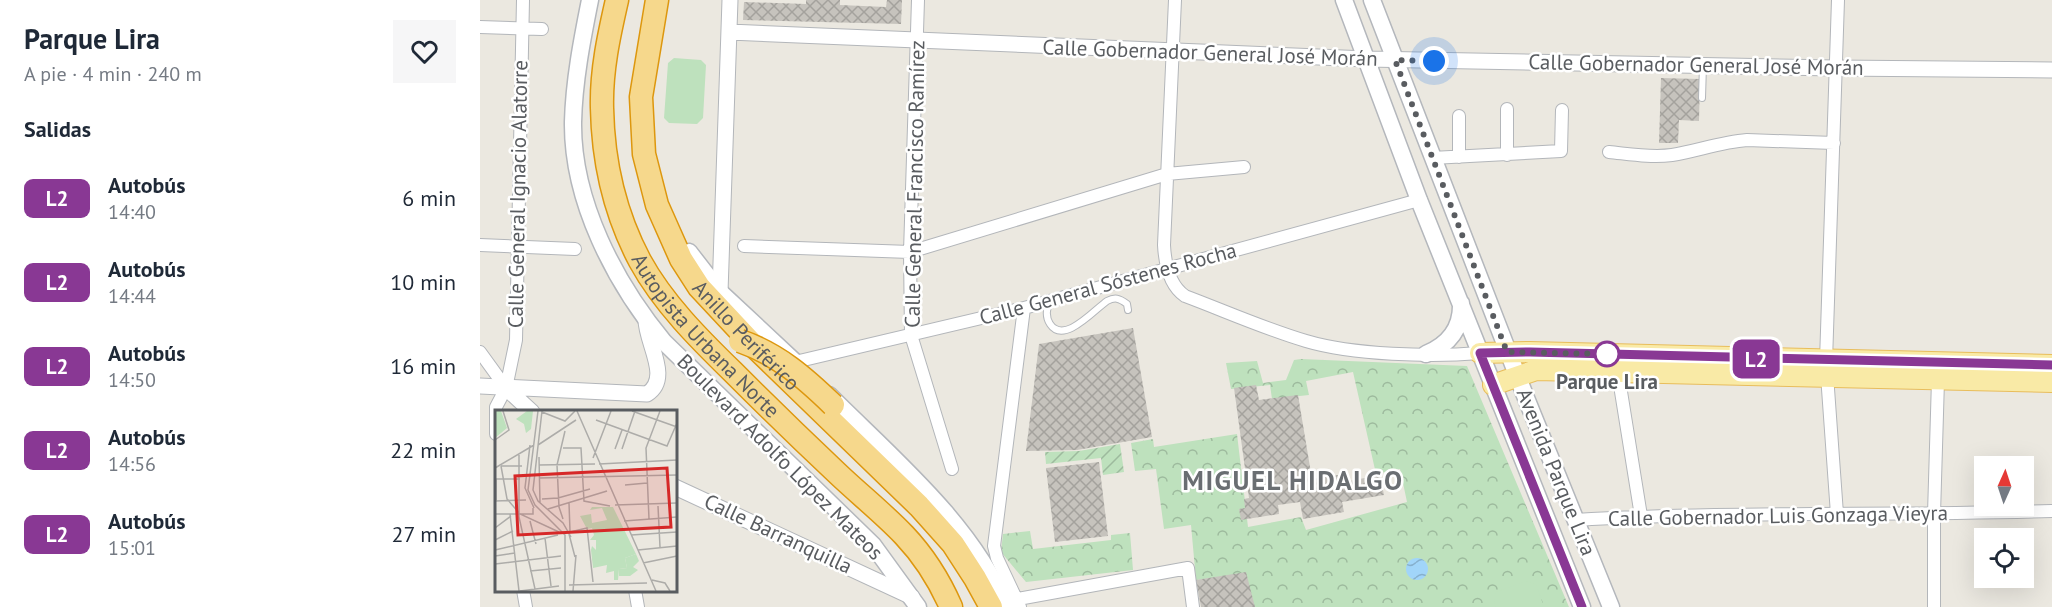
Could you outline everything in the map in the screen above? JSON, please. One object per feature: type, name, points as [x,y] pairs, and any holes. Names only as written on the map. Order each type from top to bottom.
[{"type":"highway","name":"Autopista Urbana Norte","points":[[617,0],[608,41],[603,85],[605,153],[620,217],[640,261],[671,306],[715,355],[905,536],[927,565],[953,607]]},
{"type":"highway","name":"Anillo Periférico","points":[[627,0],[614,69],[612,101],[615,157],[628,211],[652,269],[670,296],[712,346],[915,546],[953,607]]},
{"type":"highway","name":"Autopista Urbana Norte","points":[[650,0],[637,64],[634,105],[636,139],[645,191],[657,226],[679,270],[702,303],[906,505],[950,558],[976,607]]},
{"type":"highway","name":"Anillo Periférico","points":[[657,0],[640,97],[644,153],[657,205],[681,259],[699,286],[749,341],[919,506],[953,544],[991,607]]},
{"type":"highway","points":[[740,341],[771,354],[801,375],[929,501],[1010,605]]},
{"type":"main road","name":"Boulevard Adolfo López Mateos","points":[[590,0],[573,124],[578,169],[595,229],[607,258],[646,320],[664,342],[873,545],[916,602]]},
{"type":"main road","points":[[668,0],[651,94],[650,128],[657,171],[675,227],[684,245],[720,292],[795,362],[943,510],[985,566],[1010,605]]},
{"type":"main road","name":"Avenida Parque Lira","points":[[1344,0],[1419,200],[1582,607]]},
{"type":"main road","name":"Avenida Parque Lira","points":[[1372,0],[1507,352],[1611,607]]},
{"type":"main road","points":[[1426,354],[1442,346],[1454,333],[1460,316],[1460,300]]},
{"type":"main road","points":[[1480,353],[1507,352],[1827,369],[1938,380],[2052,382]]},
{"type":"main road","points":[[1493,385],[1536,370],[1618,373],[2052,365]]},
{"type":"street","name":"Calle General Ignacio Alatorre","points":[[496,410],[506,388],[516,340],[523,0]]},
{"type":"street","points":[[720,292],[730,0]]},
{"type":"street","name":"Calle General Francisco Ramírez","points":[[918,0],[910,252],[911,335],[952,469]]},
{"type":"street","points":[[1175,0],[1164,245],[1174,287],[1185,296],[1306,341],[1362,351],[1426,354],[1480,353]]},
{"type":"street","points":[[1837,514],[1827,369],[1838,0]]},
{"type":"street","points":[[480,27],[542,29]]},
{"type":"street","name":"Calle Gobernador General José Morán","points":[[729,32],[1395,60],[2052,70]]},
{"type":"street","points":[[1507,109],[1507,155]]},
{"type":"street","points":[[1432,158],[1561,151],[1562,110]]},
{"type":"street","points":[[1459,116],[1459,157]]},
{"type":"street","points":[[1609,152],[1664,156],[1747,140],[1834,143]]},
{"type":"street","points":[[744,246],[910,252],[1167,174],[1244,167]]},
{"type":"street","name":"Calle General Sóstenes Rocha","points":[[795,362],[1051,301],[1419,200]]},
{"type":"street","points":[[480,245],[575,249]]},
{"type":"street","points":[[1024,308],[994,546],[1010,605],[1188,568],[1193,607]]},
{"type":"street","points":[[480,386],[647,394],[655,386],[657,370],[646,320]]},
{"type":"street","points":[[480,352],[506,388],[530,410]]},
{"type":"street","points":[[1618,373],[1641,516]]},
{"type":"street","points":[[1934,607],[1938,380]]},
{"type":"street","name":"Calle Barranquilla","points":[[676,487],[916,602]]},
{"type":"street","name":"Calle Gobernador Luis Gonzaga Vieyra","points":[[1576,520],[1641,516],[2052,511]]},
{"type":"street","points":[[524,592],[526,607]]},
{"type":"street","points":[[635,592],[638,607]]},
{"type":"lane","points":[[1702,98],[1703,64]]},
{"type":"lane","points":[[1051,301],[1047,309],[1048,322],[1053,328],[1062,332],[1071,330],[1113,298],[1120,299],[1127,304],[1128,310]]},
{"type":"green space","points":[[674,58],[701,60],[706,65],[703,118],[697,124],[669,123],[664,118],[668,63]]},
{"type":"green space","points":[[1294,360],[1467,366],[1569,607],[1255,607],[1220,577],[1196,580],[1191,525],[1164,529],[1156,469],[1135,471],[1131,443],[1153,439],[1154,447],[1237,434],[1248,527],[1301,517],[1306,530],[1407,502],[1400,469],[1376,474],[1353,372],[1306,381],[1309,395],[1272,399],[1270,385],[1231,389],[1226,363],[1257,361],[1263,383],[1286,380]]},
{"type":"green space","points":[[1120,444],[1124,472],[1103,475],[1101,458],[1046,464],[1045,452],[1079,451]]},
{"type":"green space","points":[[1030,531],[1033,549],[1111,540],[1111,535],[1130,533],[1133,570],[1026,582],[1001,552],[1003,534]]},
{"type":"green space","points":[[1527,581],[1536,584],[1544,607],[1496,607],[1494,601],[1496,592]]},
{"type":"water","points":[[1413,558],[1421,558],[1428,565],[1428,573],[1421,580],[1413,580],[1406,573],[1406,565]]},
{"type":"building","points":[[806,0],[840,0],[840,5],[886,7],[887,0],[902,0],[901,24],[743,20],[744,2],[806,4]]},
{"type":"building","points":[[1661,78],[1700,79],[1699,121],[1679,120],[1678,143],[1659,143]]},
{"type":"building","points":[[1133,328],[1152,437],[1077,450],[1026,451],[1039,344]]},
{"type":"building","points":[[1256,385],[1259,400],[1298,395],[1312,479],[1338,475],[1339,483],[1380,475],[1384,495],[1342,502],[1344,512],[1303,519],[1300,502],[1278,505],[1279,514],[1241,520],[1239,509],[1245,508],[1244,499],[1249,498],[1234,388]]},
{"type":"building","points":[[1099,462],[1108,536],[1055,542],[1046,468]]},
{"type":"building","points":[[1246,572],[1255,607],[1201,607],[1196,580]]},
{"type":"bus line","name":"L2","points":[[1582,607],[1480,353],[1530,352],[2052,365]]},
{"type":"place","name":"Parque Lira","points":[[1607,354]]},
{"type":"district","name":"MIGUEL HIDALGO","points":[[1293,481]]},
{"type":"route","points":[[1434,61],[1395,60],[1507,352],[1607,354]]}]
